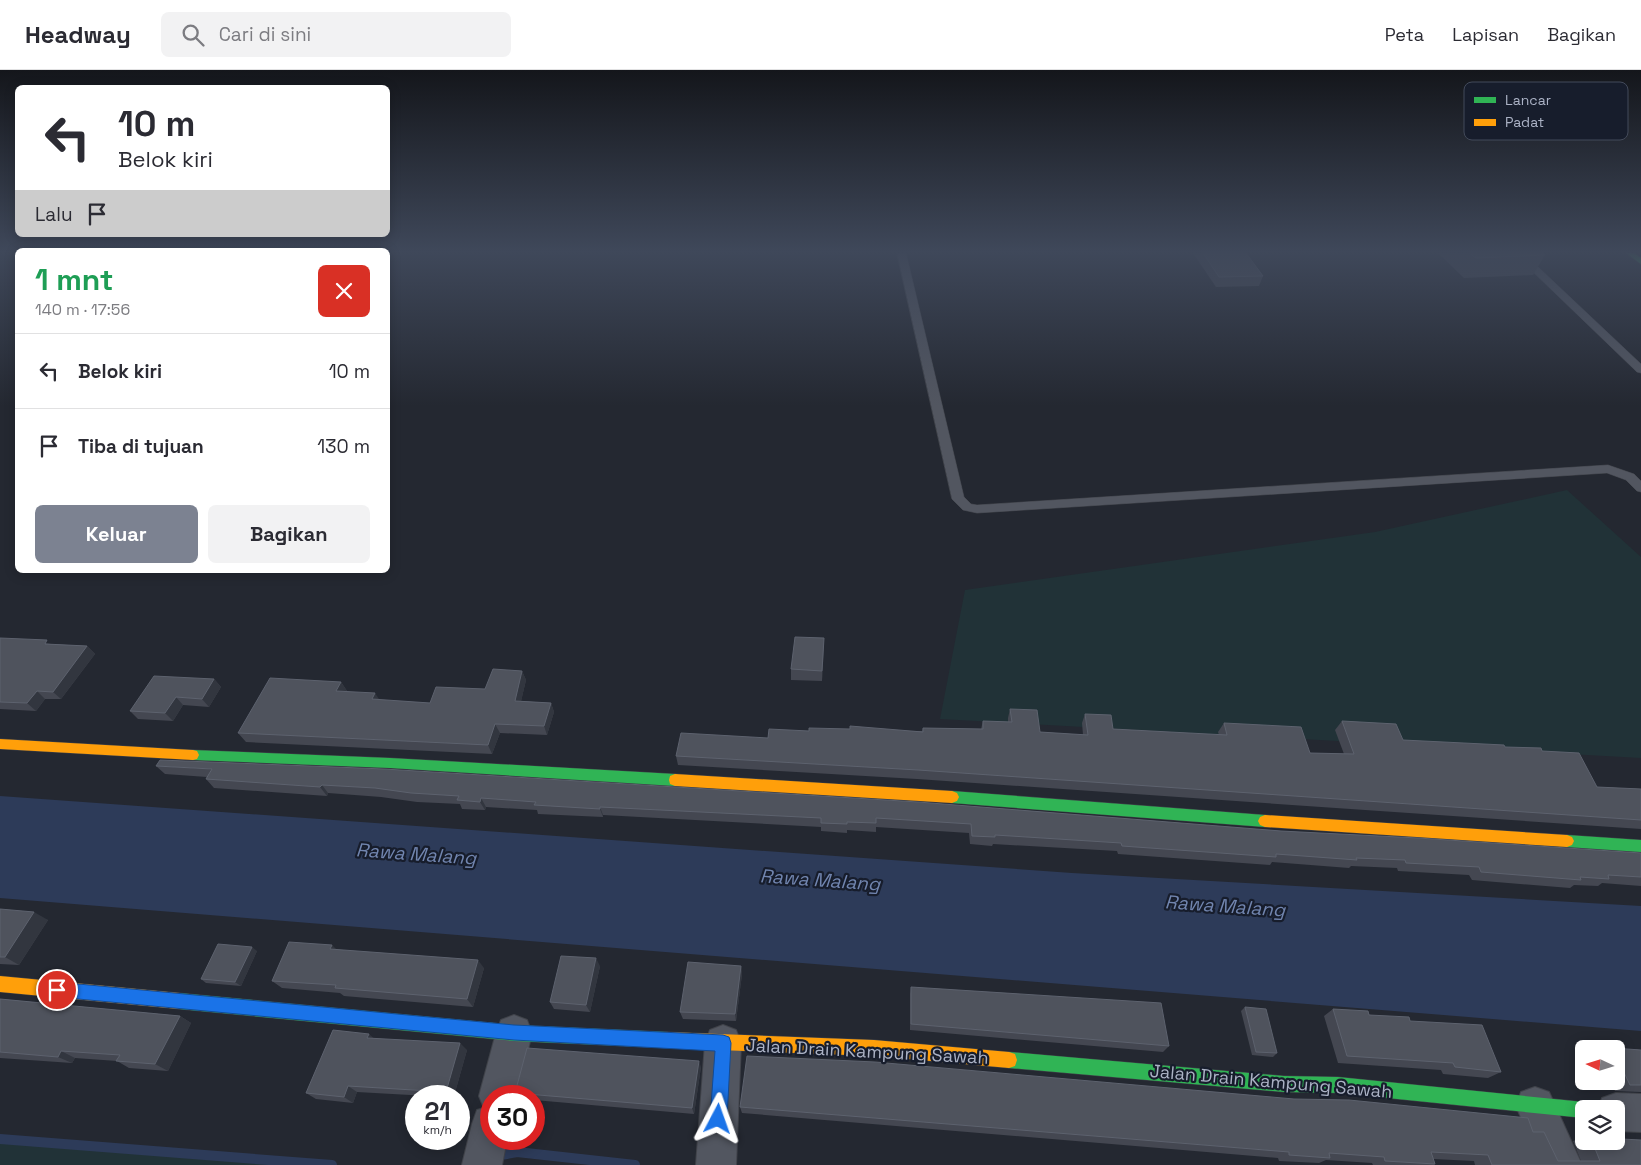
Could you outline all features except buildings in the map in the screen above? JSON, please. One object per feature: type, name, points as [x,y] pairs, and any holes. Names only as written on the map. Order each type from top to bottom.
[{"type":"main road","points":[[0,744],[94,751],[390,762],[917,795],[1217,816],[1275,822],[1410,829],[1641,846]]},
{"type":"main road","name":"Jalan Drain Kampung Sawah","points":[[0,984],[514,1032],[723,1043],[874,1048],[1284,1084],[1338,1085],[1575,1109]]},
{"type":"street","points":[[501,1085],[514,1032]]},
{"type":"street","points":[[716,1165],[723,1043]]},
{"type":"street","points":[[1535,1106],[1560,1161]]},
{"type":"street","points":[[1625,1112],[1641,1113]]},
{"type":"street","points":[[482,1165],[485,1150]]},
{"type":"lane","points":[[913,304],[958,499],[967,507],[977,509],[1608,469],[1630,477],[1641,488]]},
{"type":"lane","points":[[1571,304],[1641,370]]},
{"type":"shaded area","points":[[1567,490],[1641,557],[1641,758],[940,719],[965,590],[1375,532]]},
{"type":"shaded area","points":[[0,1139],[332,1165],[0,1165]]},
{"type":"water","name":"Rawa Malang","points":[[0,796],[1072,873],[1641,906],[1641,1031],[0,898]]},
{"type":"waterway","points":[[0,1139],[332,1165]]},
{"type":"waterway","points":[[496,1156],[517,1152],[635,1165]]},
{"type":"traffic: fast","points":[[193,755],[390,763],[675,780]]},
{"type":"traffic: fast","points":[[952,797],[1265,821]]},
{"type":"traffic: fast","points":[[1567,841],[1641,846]]},
{"type":"traffic: fast","points":[[179,1001],[514,1033],[667,1040]]},
{"type":"traffic: fast","points":[[1009,1060],[1284,1084],[1338,1085],[1575,1109]]},
{"type":"traffic: slow","points":[[0,744],[193,755]]},
{"type":"traffic: slow","points":[[675,780],[952,797]]},
{"type":"traffic: slow","points":[[1265,821],[1567,841]]},
{"type":"traffic: slow","points":[[0,984],[179,1001]]},
{"type":"traffic: slow","points":[[667,1040],[874,1048],[1009,1060]]},
{"type":"route","points":[[57,990],[514,1032],[723,1043],[718,1119]]}]
